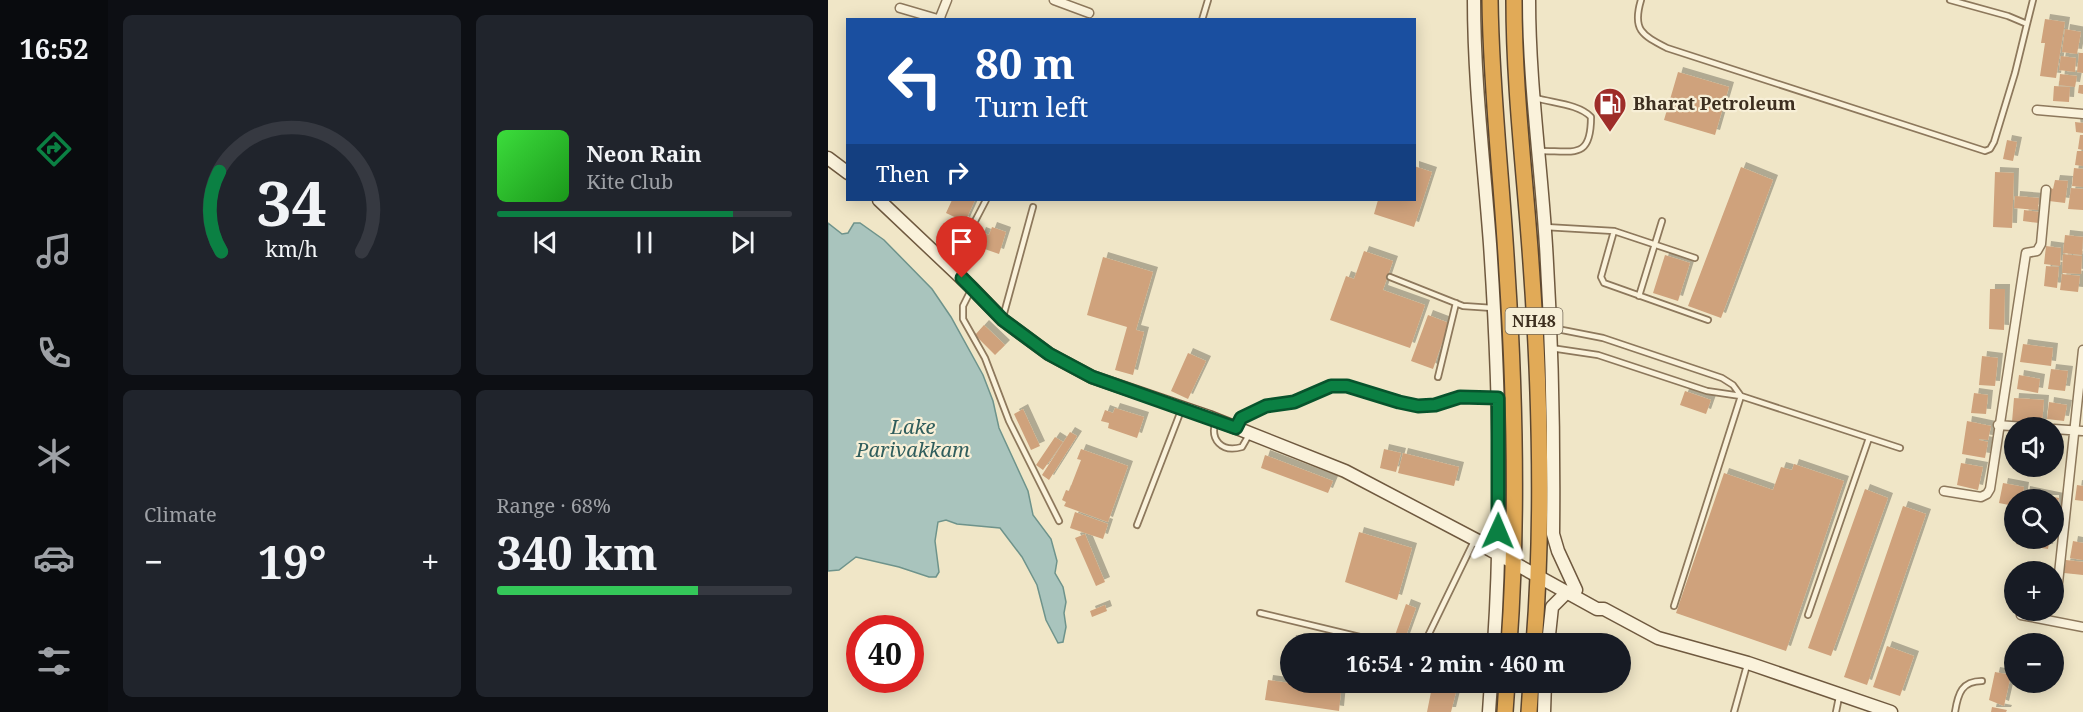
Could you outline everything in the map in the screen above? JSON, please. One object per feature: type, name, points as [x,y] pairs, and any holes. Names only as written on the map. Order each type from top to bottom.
[{"type":"highway","name":"NH48","points":[[1490,0],[1492,64],[1507,261],[1513,381],[1505,554],[1509,633]]},
{"type":"highway","name":"NH48","points":[[1514,0],[1515,62],[1534,323],[1539,458],[1535,633]]},
{"type":"highway","points":[[1504,712],[1506,693]]},
{"type":"highway","points":[[1529,712],[1531,693]]},
{"type":"street","points":[[940,18],[947,0]]},
{"type":"street","points":[[1054,0],[1089,13]]},
{"type":"street","points":[[1474,0],[1477,86],[1494,308],[1505,554],[1495,633]]},
{"type":"street","points":[[1529,0],[1551,348],[1553,534],[1571,591]]},
{"type":"street","points":[[900,8],[936,18]]},
{"type":"street","points":[[2037,110],[2083,114]]},
{"type":"street","points":[[828,158],[846,172]]},
{"type":"street","points":[[1944,491],[1981,497],[1987,494],[2026,253],[2037,251],[2041,244],[2046,190]]},
{"type":"street","points":[[880,201],[951,267],[1003,320],[1049,354],[1092,377],[1216,420],[1345,471],[1478,541],[1488,542],[1505,554],[1571,591],[1600,603],[1604,609],[1658,638],[1748,663],[1891,712]]},
{"type":"street","points":[[2060,561],[2083,350]]},
{"type":"street","points":[[1998,424],[2004,425]]},
{"type":"street","points":[[2064,430],[2083,432]]},
{"type":"street","points":[[1536,618],[1571,591]]},
{"type":"street","points":[[1549,633],[1552,607]]},
{"type":"street","points":[[2052,621],[2083,627]]},
{"type":"street","points":[[1489,712],[1490,693]]},
{"type":"street","points":[[1544,712],[1545,693]]},
{"type":"lane","points":[[1203,18],[1208,0]]},
{"type":"lane","points":[[1641,0],[1636,15],[1639,27],[1649,39],[1667,48],[1985,151],[1990,149],[1994,142],[2033,0]]},
{"type":"lane","points":[[1950,0],[2028,24]]},
{"type":"lane","points":[[1534,97],[1578,109],[1591,117],[1591,136],[1588,144],[1582,149],[1538,151]]},
{"type":"lane","points":[[951,267],[985,201]]},
{"type":"lane","points":[[1003,320],[1033,207]]},
{"type":"lane","points":[[1639,296],[1662,221]]},
{"type":"lane","points":[[1544,227],[1614,231],[1695,258]]},
{"type":"lane","points":[[1614,231],[1602,280],[1608,285],[1708,320]]},
{"type":"lane","points":[[1390,277],[1456,303],[1470,307],[1494,308]]},
{"type":"lane","points":[[972,288],[963,306],[963,319],[985,357],[1009,421],[1059,521]]},
{"type":"lane","points":[[1438,376],[1456,303]]},
{"type":"lane","points":[[1550,327],[1603,338],[1722,378],[1733,385],[1741,396]]},
{"type":"lane","points":[[1551,348],[1598,355],[1707,391],[1741,396],[1900,448]]},
{"type":"lane","points":[[1236,428],[1241,418],[1266,406],[1294,402],[1331,386],[1347,386],[1418,406],[1435,405],[1460,397],[1498,398]]},
{"type":"lane","points":[[1674,606],[1741,396]]},
{"type":"lane","points":[[1137,525],[1182,408]]},
{"type":"lane","points":[[1216,420],[1213,433],[1223,446],[1242,447],[1250,433]]},
{"type":"lane","points":[[1808,615],[1869,438]]},
{"type":"lane","points":[[1430,633],[1478,541]]},
{"type":"lane","points":[[1260,613],[1343,633]]},
{"type":"lane","points":[[1734,712],[1748,663]]},
{"type":"lane","points":[[1955,712],[1958,697],[1964,686],[1972,681],[1982,681]]},
{"type":"lane","points":[[1836,712],[1839,694]]},
{"type":"water","name":"Lake Parivakkam","points":[[828,223],[842,234],[848,233],[854,223],[860,223],[884,240],[932,289],[951,317],[983,375],[993,401],[999,428],[1028,491],[1033,515],[1051,539],[1057,561],[1055,573],[1063,587],[1066,602],[1064,613],[1066,627],[1063,642],[1058,643],[1046,620],[1037,585],[1022,557],[1000,528],[957,524],[946,520],[938,522],[935,541],[939,572],[936,577],[856,557],[839,570],[828,571]]},
{"type":"building","points":[[2045,19],[2065,22],[2056,78],[2040,76],[2045,43],[2041,43]]},
{"type":"building","points":[[2065,29],[2081,32],[2077,54],[2062,52]]},
{"type":"building","points":[[2079,53],[2083,53],[2083,73],[2077,72]]},
{"type":"building","points":[[2061,56],[2076,58],[2075,72],[2059,70]]},
{"type":"building","points":[[1678,72],[1729,87],[1715,135],[1664,120]]},
{"type":"building","points":[[2060,74],[2077,76],[2075,87],[2059,85]]},
{"type":"building","points":[[2079,85],[2083,85],[2083,94],[2078,93]]},
{"type":"building","points":[[2054,86],[2070,87],[2069,102],[2053,101]]},
{"type":"building","points":[[2075,122],[2083,123],[2083,133],[2076,132]]},
{"type":"building","points":[[2080,135],[2083,135],[2083,150],[2078,149]]},
{"type":"building","points":[[2007,140],[2017,142],[2013,161],[2003,159]]},
{"type":"building","points":[[2077,151],[2083,151],[2083,166],[2075,165]]},
{"type":"building","points":[[1416,167],[1432,172],[1414,227],[1374,214],[1378,201],[1416,201]]},
{"type":"building","points":[[1741,167],[1773,180],[1721,318],[1688,306]]},
{"type":"building","points":[[2074,168],[2083,169],[2083,187],[2072,186]]},
{"type":"building","points":[[1995,172],[2014,173],[2012,228],[1993,227]]},
{"type":"building","points":[[2055,180],[2068,181],[2065,203],[2049,201]]},
{"type":"building","points":[[2071,188],[2083,189],[2083,210],[2068,209]]},
{"type":"building","points":[[2015,196],[2039,198],[2038,210],[2014,208]]},
{"type":"building","points":[[952,201],[975,201],[965,222],[946,213]]},
{"type":"building","points":[[2024,210],[2040,212],[2039,223],[2023,221]]},
{"type":"building","points":[[992,227],[1006,232],[999,254],[976,246],[981,232],[989,235]]},
{"type":"building","points":[[2065,235],[2083,237],[2082,255],[2063,253]]},
{"type":"building","points":[[2046,246],[2061,248],[2060,266],[2044,264]]},
{"type":"building","points":[[1364,251],[1393,261],[1383,290],[1425,305],[1410,348],[1330,320],[1346,276],[1354,279]]},
{"type":"building","points":[[2063,254],[2082,256],[2081,274],[2062,273]]},
{"type":"building","points":[[1665,255],[1690,263],[1678,301],[1653,293]]},
{"type":"building","points":[[1103,257],[1153,272],[1136,330],[1144,332],[1133,375],[1115,370],[1127,327],[1087,315]]},
{"type":"building","points":[[2046,266],[2059,267],[2057,288],[2044,286]]},
{"type":"building","points":[[2062,274],[2080,276],[2078,292],[2060,290]]},
{"type":"building","points":[[1990,289],[2005,289],[2004,330],[1989,329]]},
{"type":"building","points":[[1428,315],[1449,323],[1433,369],[1411,361]]},
{"type":"building","points":[[984,325],[1005,345],[995,355],[975,335]]},
{"type":"building","points":[[2023,344],[2053,348],[2051,366],[2020,362]]},
{"type":"building","points":[[1188,353],[1206,361],[1188,399],[1171,391]]},
{"type":"building","points":[[1982,356],[1998,358],[1995,386],[1979,385]]},
{"type":"building","points":[[2051,369],[2068,371],[2065,391],[2048,389]]},
{"type":"building","points":[[2019,375],[2040,379],[2038,393],[2017,389]]},
{"type":"building","points":[[1685,391],[1711,400],[1706,414],[1680,405]]},
{"type":"building","points":[[1974,393],[1988,395],[1986,414],[1971,413]]},
{"type":"building","points":[[2014,398],[2044,400],[2043,417],[2012,417]]},
{"type":"building","points":[[2049,402],[2067,405],[2064,421],[2064,417],[2047,417]]},
{"type":"building","points":[[1115,408],[1144,417],[1137,438],[1108,428],[1109,423],[1101,421],[1105,410],[1113,413]]},
{"type":"building","points":[[1023,409],[1040,446],[1031,450],[1014,414]]},
{"type":"building","points":[[1967,421],[1991,426],[1988,440],[1979,439],[1988,442],[1985,458],[1962,454]]},
{"type":"building","points":[[1070,432],[1077,436],[1049,480],[1042,475]]},
{"type":"building","points":[[1055,437],[1063,442],[1043,470],[1036,465]]},
{"type":"building","points":[[1081,449],[1128,466],[1108,522],[1064,506],[1066,502],[1062,500],[1066,490],[1069,491],[1081,460],[1077,459]]},
{"type":"building","points":[[1384,449],[1401,453],[1396,472],[1380,468]]},
{"type":"building","points":[[1403,453],[1459,467],[1454,486],[1398,473]]},
{"type":"building","points":[[1265,455],[1333,481],[1328,493],[1261,468]]},
{"type":"building","points":[[1961,463],[1983,467],[1978,490],[1957,485]]},
{"type":"building","points":[[1794,464],[1844,481],[1786,651],[1676,613],[1724,473],[1773,490],[1781,467],[1792,470]]},
{"type":"building","points":[[2003,483],[2024,487],[2024,489],[2004,489],[2004,504],[1999,503]]},
{"type":"building","points":[[2077,485],[2083,486],[2083,501],[2075,500]]},
{"type":"building","points":[[1865,489],[1888,498],[1831,656],[1808,648]]},
{"type":"building","points":[[1903,506],[1926,514],[1867,685],[1844,677]]},
{"type":"building","points":[[1075,512],[1108,524],[1103,539],[1070,528]]},
{"type":"building","points":[[1359,532],[1412,548],[1397,600],[1345,582]]},
{"type":"building","points":[[1085,534],[1105,582],[1096,586],[1075,538]]},
{"type":"building","points":[[2073,541],[2083,543],[2083,560],[2070,558]]},
{"type":"building","points":[[2066,560],[2083,562],[2083,575],[2064,573]]},
{"type":"building","points":[[1406,604],[1416,608],[1407,633],[1396,633]]},
{"type":"building","points":[[1105,605],[1107,611],[1092,617],[1090,611]]},
{"type":"building","points":[[1887,646],[1914,656],[1900,696],[1873,687]]},
{"type":"building","points":[[1995,672],[2004,674],[2004,693],[2007,693],[2004,706],[1989,700]]},
{"type":"building","points":[[1268,680],[1280,682],[1280,693],[1341,693],[1339,711],[1265,700]]},
{"type":"building","points":[[1431,693],[1456,693],[1451,712],[1427,712]]},
{"type":"building","points":[[1992,707],[2007,710],[2006,712],[1991,712]]},
{"type":"place","name":"Bharat Petroleum","points":[[1610,133]]},
{"type":"route","points":[[962,278],[1003,320],[1049,354],[1092,377],[1236,428],[1239,419],[1270,404],[1294,402],[1331,386],[1347,386],[1418,406],[1435,405],[1460,397],[1498,398],[1498,531]]}]
